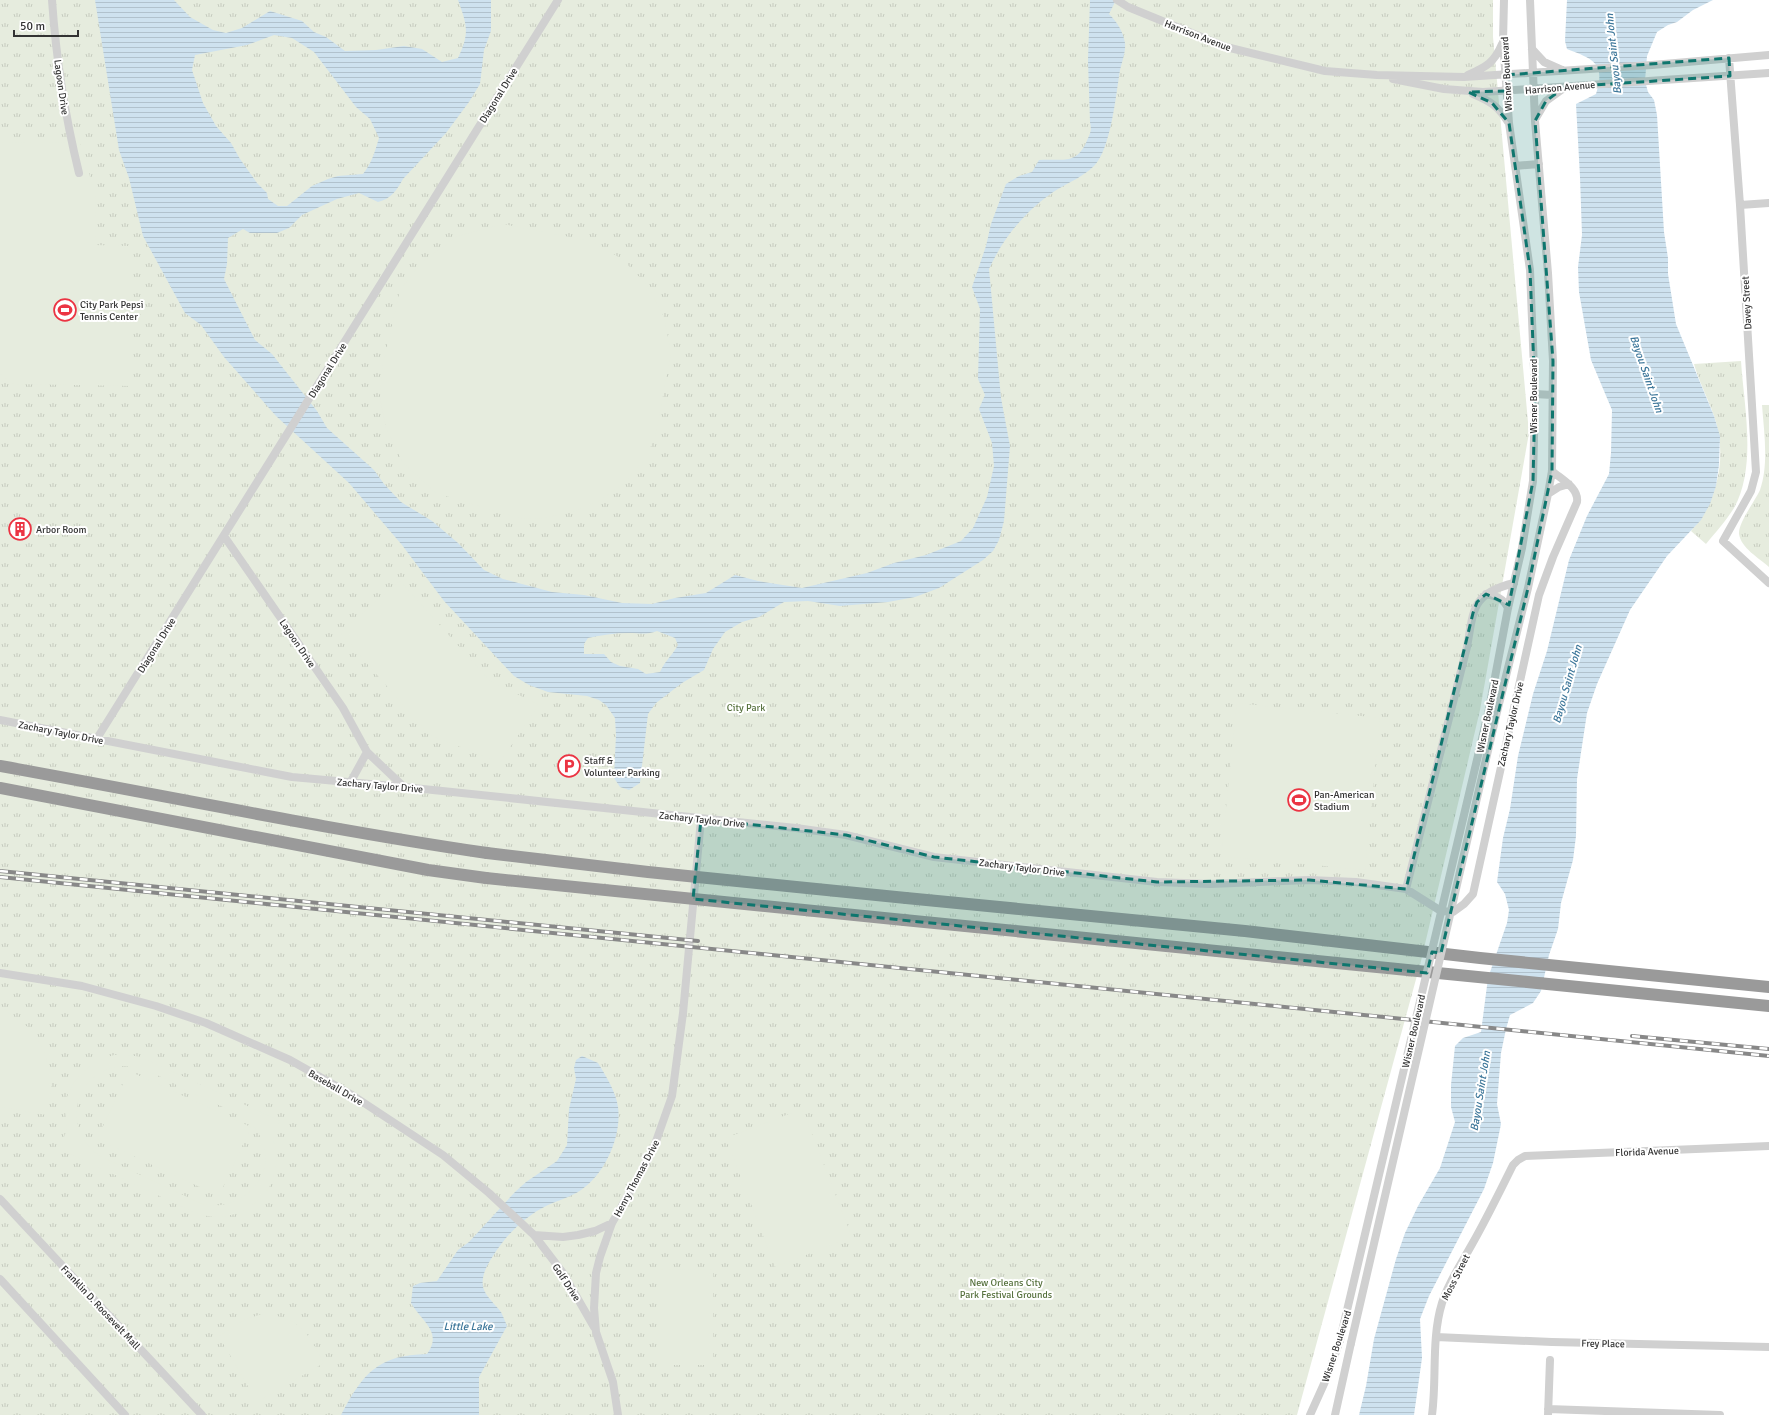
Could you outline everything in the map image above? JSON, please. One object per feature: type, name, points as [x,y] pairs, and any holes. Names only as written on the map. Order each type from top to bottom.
[{"type":"highway","points":[[0,766],[157,794],[279,819],[487,853],[641,871],[1252,932],[1480,958],[1769,987]]},
{"type":"highway","points":[[0,788],[428,870],[486,878],[1189,947],[1472,978],[1769,1006]]},
{"type":"street","name":"Lagoon Drive","points":[[52,0],[54,37],[67,124],[79,173]]},
{"type":"street","name":"Diagonal Drive","points":[[96,740],[224,536],[284,436],[558,0]]},
{"type":"street","name":"Harrison Avenue","points":[[1117,0],[1128,7],[1226,47],[1325,71],[1377,75],[1464,77],[1652,65],[1769,55]]},
{"type":"street","name":"Wisner Boulevard","points":[[1310,1415],[1328,1375],[1340,1340],[1489,709],[1508,608],[1522,548],[1533,481],[1535,394],[1530,270],[1509,123],[1503,41],[1504,0]]},
{"type":"street","name":"Wisner Boulevard","points":[[1335,1415],[1496,716],[1528,588],[1552,471],[1553,361],[1548,273],[1536,121],[1530,0]]},
{"type":"street","points":[[1464,77],[1488,65],[1498,53],[1503,41]]},
{"type":"street","points":[[1532,49],[1544,62],[1564,70]]},
{"type":"street","name":"Davey Street","points":[[1729,58],[1740,205],[1756,472],[1751,490],[1723,541],[1769,583]]},
{"type":"street","name":"Harrison Avenue","points":[[1377,75],[1419,85],[1468,92],[1506,91],[1769,73]]},
{"type":"street","points":[[1536,121],[1546,101],[1565,87]]},
{"type":"street","points":[[1468,92],[1492,103],[1501,110],[1509,123]]},
{"type":"street","points":[[1515,166],[1539,164]]},
{"type":"street","points":[[1740,205],[1769,203]]},
{"type":"street","points":[[1535,394],[1552,395]]},
{"type":"street","points":[[1552,471],[1569,484]]},
{"type":"street","points":[[1548,494],[1559,487],[1569,484]]},
{"type":"street","name":"Zachary Taylor Drive","points":[[0,720],[96,740],[292,777],[404,787],[701,818],[846,835],[934,857],[1157,882],[1210,884],[1309,880],[1356,882],[1406,889],[1442,911],[1453,912],[1464,904],[1473,894],[1539,595],[1553,557],[1577,502],[1578,497],[1569,484]]},
{"type":"street","name":"Lagoon Drive","points":[[224,536],[342,708],[367,752],[404,787]]},
{"type":"street","points":[[1406,889],[1467,646],[1473,613],[1478,602],[1486,594],[1503,586],[1514,583]]},
{"type":"street","points":[[1486,594],[1497,597],[1505,602],[1508,608]]},
{"type":"street","points":[[350,783],[367,752]]},
{"type":"street","name":"Henry Thomas Drive","points":[[618,1415],[613,1382],[596,1332],[594,1308],[596,1273],[612,1223],[631,1191],[654,1146],[672,1096],[683,1013],[701,818]]},
{"type":"street","name":"Baseball Drive","points":[[0,973],[28,976],[82,986],[156,1006],[206,1023],[290,1060],[352,1095],[443,1155],[489,1193],[534,1235]]},
{"type":"street","name":"Florida Avenue","points":[[1525,1156],[1769,1146]]},
{"type":"street","name":"Moss Street","points":[[1432,1415],[1435,1394],[1436,1338],[1441,1304],[1446,1291],[1484,1223],[1513,1165],[1525,1156]]},
{"type":"street","name":"Franklin D. Roosevelt Mall","points":[[0,1199],[202,1415]]},
{"type":"street","points":[[534,1235],[563,1237],[578,1235],[595,1231],[612,1223]]},
{"type":"street","name":"Golf Drive","points":[[534,1235],[563,1273],[596,1332]]},
{"type":"street","points":[[0,1279],[125,1415]]},
{"type":"street","name":"Frey Place","points":[[1436,1338],[1769,1347]]},
{"type":"street","points":[[1550,1360],[1548,1412],[1720,1415]]},
{"type":"highlighted area","points":[[1729,58],[1730,76],[1565,87],[1546,101],[1535,121],[1553,361],[1552,471],[1528,588],[1441,953],[1432,952],[1427,973],[693,899],[701,819],[846,835],[934,857],[1157,882],[1309,880],[1406,889],[1473,613],[1477,602],[1486,594],[1509,605],[1533,481],[1535,394],[1530,270],[1509,123],[1492,103],[1468,92],[1506,91],[1505,75]]},
{"type":"green space","name":"City Park","points":[[0,0],[1493,0],[1493,37],[1529,433],[1480,710],[1421,961],[1297,1415],[0,1415]]},
{"type":"green space","name":"City Park Pepsi Tennis Center","points":[[0,142],[80,143],[96,197],[95,245],[131,246],[131,386],[14,384],[0,374]]},
{"type":"green space","points":[[503,224],[590,241],[622,259],[647,285],[664,317],[671,353],[655,438],[644,460],[623,484],[599,501],[572,512],[544,518],[522,519],[436,493],[403,463],[386,428],[380,398],[382,369],[400,290],[422,262],[458,236]]},
{"type":"green space","points":[[1741,361],[1747,436],[1745,474],[1741,492],[1734,508],[1706,544],[1691,531],[1708,506],[1714,492],[1720,462],[1720,446],[1714,416],[1694,364]]},
{"type":"green space","points":[[1762,405],[1769,405],[1769,567],[1743,544],[1739,534],[1741,524],[1760,490],[1763,480],[1765,448]]},
{"type":"green space","points":[[400,581],[490,681],[539,705],[500,762],[429,735],[340,632]]},
{"type":"green space","name":"Pan-American Stadium","points":[[1237,703],[1380,718],[1365,870],[1221,856]]},
{"type":"green space","points":[[0,1009],[4,1009],[29,1028],[44,1050],[52,1081],[47,1115],[0,1107]]},
{"type":"green space","points":[[114,1055],[141,1057],[280,1121],[273,1138],[276,1154],[276,1168],[271,1184],[260,1199],[244,1210],[235,1214],[216,1217],[207,1216],[193,1212],[58,1148],[67,1129],[65,1109],[70,1090],[80,1074],[105,1058]],"holes":[[[122,1066],[132,1067],[161,1077],[233,1112],[246,1119],[251,1124],[257,1131],[264,1146],[265,1160],[262,1174],[255,1186],[245,1196],[232,1202],[218,1205],[202,1204],[100,1156],[87,1145],[80,1131],[77,1117],[78,1103],[83,1090],[93,1078],[106,1070]]]},
{"type":"green space","points":[[129,1071],[251,1127],[219,1196],[97,1139]]},
{"type":"green space","points":[[802,1109],[852,1237],[775,1267],[726,1138]]},
{"type":"green space","points":[[660,1269],[713,1270],[713,1365],[660,1365]]},
{"type":"green space","points":[[262,1314],[286,1319],[301,1328],[313,1343],[324,1363],[262,1399],[254,1397],[219,1336],[246,1319]]},
{"type":"water","points":[[95,0],[174,0],[190,17],[213,30],[226,33],[242,28],[270,11],[302,21],[314,32],[326,37],[345,51],[376,50],[404,46],[422,49],[442,62],[458,58],[466,35],[465,23],[458,0],[491,0],[491,31],[484,50],[480,84],[469,102],[446,133],[403,179],[393,194],[387,199],[378,202],[359,193],[337,199],[302,215],[289,228],[277,233],[250,233],[243,229],[228,238],[227,264],[224,279],[255,340],[272,354],[317,411],[327,428],[374,470],[384,484],[401,502],[432,521],[458,543],[484,570],[503,579],[552,592],[584,595],[622,603],[652,604],[675,598],[706,593],[735,575],[758,581],[802,588],[867,573],[894,563],[926,555],[961,541],[973,528],[987,497],[994,466],[992,443],[979,409],[985,395],[978,379],[980,309],[972,287],[986,246],[991,224],[1006,184],[1019,176],[1032,172],[1039,160],[1061,160],[1072,158],[1082,150],[1086,143],[1091,128],[1088,60],[1090,0],[1116,0],[1109,14],[1119,27],[1125,43],[1112,121],[1105,147],[1100,158],[1086,173],[1058,189],[1027,214],[1002,245],[989,269],[1001,398],[1010,446],[1004,521],[999,540],[993,551],[983,560],[939,588],[915,597],[888,602],[840,606],[808,601],[784,602],[759,617],[742,622],[725,632],[713,649],[704,670],[682,683],[656,703],[648,714],[640,783],[629,790],[620,787],[614,778],[616,735],[615,718],[606,705],[599,700],[587,696],[548,692],[529,685],[514,676],[444,601],[402,545],[349,483],[276,416],[224,357],[201,325],[185,313],[143,236],[129,178],[119,150]],"holes":[[[274,35],[292,38],[314,52],[356,107],[370,119],[379,138],[375,152],[363,174],[338,176],[328,179],[312,186],[287,206],[278,206],[268,199],[267,193],[257,183],[231,143],[216,126],[203,103],[192,70],[195,55],[247,45]],[[657,631],[675,638],[678,645],[660,672],[646,674],[638,669],[620,666],[611,662],[604,654],[584,654],[584,644],[588,638],[603,635]]]},
{"type":"water","name":"Bayou Saint John","points":[[1567,0],[1713,0],[1693,10],[1677,22],[1668,25],[1657,32],[1647,56],[1645,81],[1648,92],[1654,100],[1657,115],[1664,232],[1668,258],[1668,274],[1676,324],[1714,416],[1720,436],[1719,465],[1716,486],[1710,504],[1701,520],[1667,556],[1630,610],[1597,684],[1587,713],[1577,779],[1576,836],[1573,860],[1561,903],[1558,929],[1549,955],[1541,991],[1533,1003],[1510,1015],[1501,1053],[1497,1104],[1501,1124],[1493,1163],[1484,1189],[1429,1296],[1420,1319],[1422,1358],[1414,1415],[1359,1415],[1366,1386],[1374,1339],[1396,1259],[1405,1233],[1418,1206],[1440,1168],[1455,1122],[1451,1107],[1451,1085],[1455,1046],[1463,1038],[1481,1032],[1488,978],[1507,923],[1509,910],[1505,894],[1497,882],[1503,838],[1510,809],[1518,756],[1533,694],[1547,651],[1569,560],[1587,516],[1609,474],[1612,410],[1591,360],[1579,292],[1578,267],[1582,235],[1576,104],[1596,94],[1599,84],[1599,75],[1598,69],[1590,59],[1567,49],[1565,41]]},
{"type":"water","name":"Little Lake","points":[[582,1056],[598,1063],[610,1084],[617,1101],[619,1118],[614,1142],[604,1164],[590,1183],[569,1197],[540,1209],[524,1220],[504,1241],[487,1267],[483,1279],[484,1290],[501,1312],[507,1326],[479,1377],[479,1415],[341,1415],[357,1388],[374,1369],[396,1358],[427,1354],[433,1339],[432,1333],[411,1303],[413,1286],[420,1283],[437,1281],[458,1250],[469,1242],[515,1192],[526,1182],[557,1161],[567,1145],[569,1109],[576,1079],[574,1068],[576,1060]]},
{"type":"railway","points":[[0,871],[698,941]]},
{"type":"railway","points":[[0,877],[1769,1056]]},
{"type":"railway","points":[[1632,1036],[1769,1049]]},
{"type":"place","name":"City Park Pepsi Tennis Center","points":[[65,310]]},
{"type":"place","name":"Arbor Room","points":[[20,529]]},
{"type":"place","name":"Staff & Volunteer Parking","points":[[569,766]]},
{"type":"place","name":"Pan-American Stadium","points":[[1299,800]]},
{"type":"park label","name":"New Orleans City Park Festival Grounds","points":[[1006,1288]]}]
